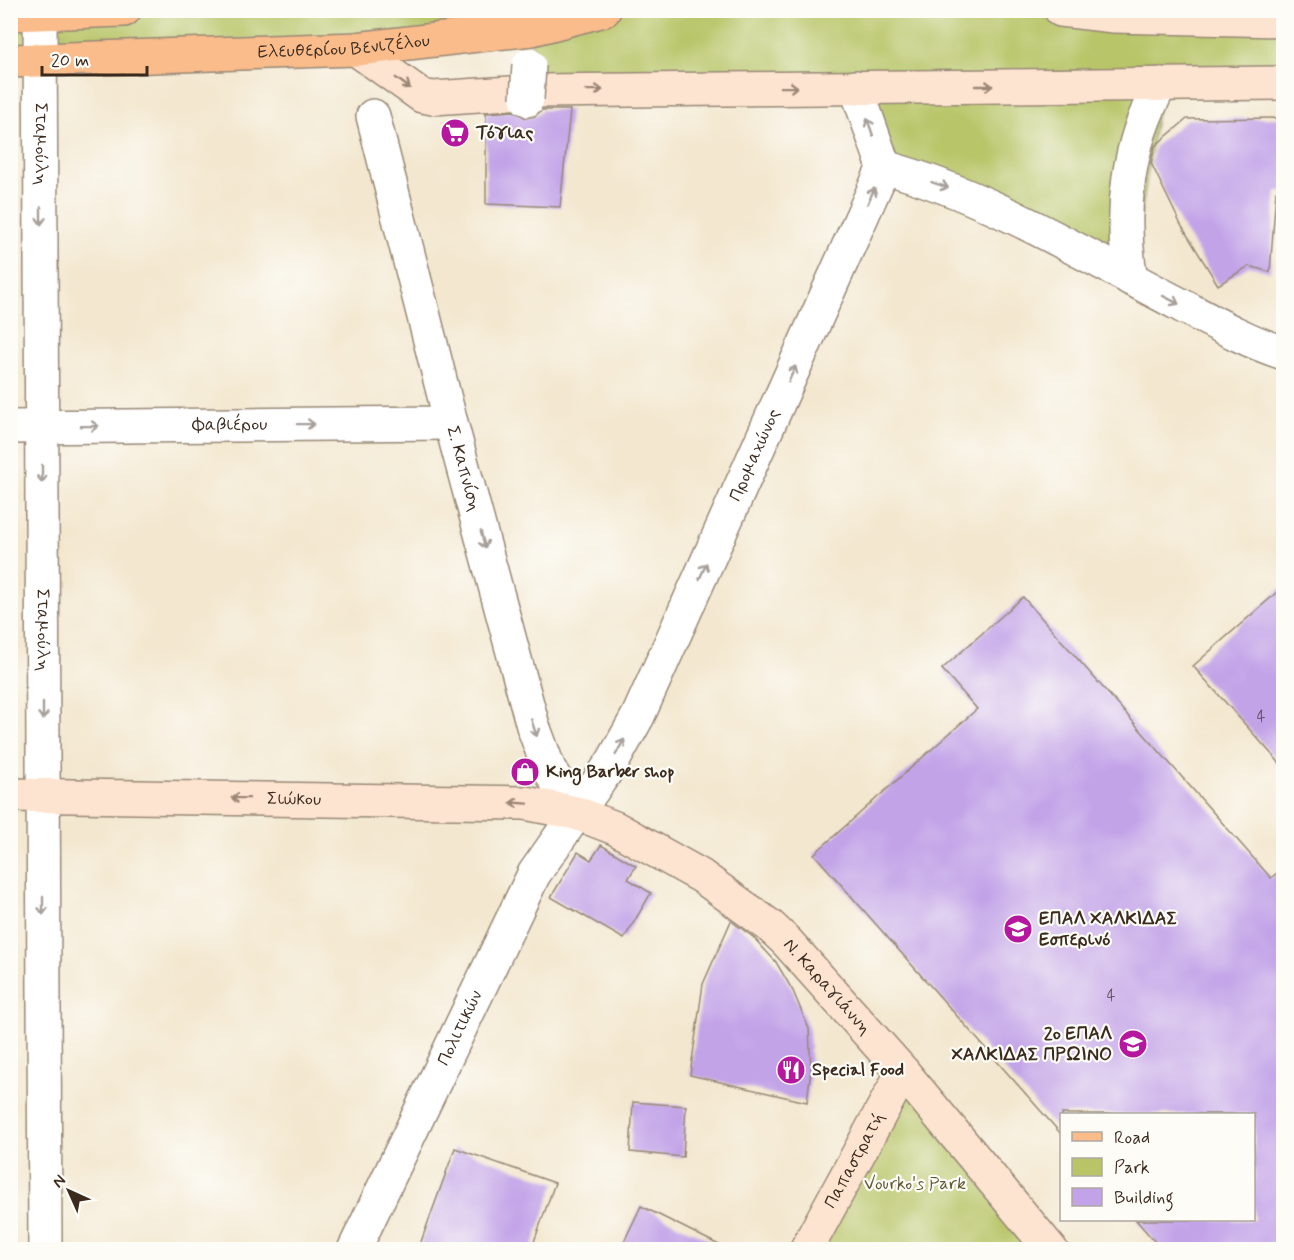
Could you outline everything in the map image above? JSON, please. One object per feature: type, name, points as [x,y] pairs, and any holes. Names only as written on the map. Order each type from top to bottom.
[{"type":"main road","points":[[30,13],[124,10]]},
{"type":"main road","name":"Ελευθερίου Βενιζέλου","points":[[25,61],[356,49],[532,29],[604,10]]},
{"type":"street","points":[[1061,10],[1114,16],[1284,20]]},
{"type":"street","name":"Σταμούλη","points":[[30,13],[25,61],[26,426],[43,795],[45,1250]]},
{"type":"street","points":[[498,34],[510,43],[523,40],[529,56],[527,104]]},
{"type":"street","points":[[356,49],[414,91],[433,98],[539,91],[1284,83]]},
{"type":"street","points":[[1131,279],[1125,220],[1130,171],[1139,133],[1161,84]]},
{"type":"street","points":[[856,87],[884,167],[958,191],[1042,231],[1224,327],[1284,353]]},
{"type":"street","name":"Σ. Καπνίση","points":[[373,116],[451,423],[533,726],[549,769],[576,813]]},
{"type":"street","name":"Προμαχώνος","points":[[576,813],[613,761],[638,716],[884,167]]},
{"type":"street","name":"Φαβιέρου","points":[[26,426],[451,423]]},
{"type":"street","name":"Σιώκου","points":[[10,795],[489,801],[547,805],[576,813]]},
{"type":"street","name":"Ν. Καραγιάννη","points":[[576,813],[615,828],[701,876],[747,908],[787,942],[903,1072],[1051,1250]]},
{"type":"street","name":"Πολιτικών","points":[[354,1250],[534,873],[576,813]]},
{"type":"street","name":"Παπαστρατή","points":[[806,1250],[903,1072]]},
{"type":"green space","points":[[124,10],[494,10],[498,29],[11,61],[10,14]]},
{"type":"green space","points":[[1061,10],[1283,20],[1283,83],[1161,84],[1131,279],[884,167],[856,87],[539,91],[527,11]]},
{"type":"green space","name":"Vourko's Park","points":[[903,1072],[1058,1250],[805,1250]]},
{"type":"building","points":[[542,110],[570,110],[560,207],[486,204],[486,113],[514,111],[526,118],[535,116]]},
{"type":"building","points":[[1284,118],[1284,191],[1276,191],[1270,272],[1249,266],[1218,285],[1181,225],[1151,163],[1155,146],[1187,119]]},
{"type":"building","points":[[1284,586],[1284,768],[1193,666]]},
{"type":"building","points":[[1023,597],[1271,878],[1284,867],[1284,1250],[1162,1250],[1137,1221],[1255,1221],[1255,1113],[1060,1113],[1060,1133],[814,854],[977,709],[942,669]]},
{"type":"building","points":[[601,845],[636,866],[628,879],[651,893],[624,939],[551,897],[578,852],[591,860]]},
{"type":"building","points":[[731,921],[753,937],[776,962],[793,991],[809,1029],[811,1069],[807,1102],[690,1075],[703,984]]},
{"type":"building","points":[[633,1102],[686,1106],[683,1157],[630,1152]]},
{"type":"building","points":[[455,1148],[555,1183],[531,1250],[418,1250]]},
{"type":"building","points":[[641,1206],[729,1250],[620,1250]]},
{"type":"place","name":"Τόγιας","points":[[455,133]]},
{"type":"place","name":"King Barber shop","points":[[525,772]]},
{"type":"place","name":"ΕΠΑΛ ΧΑΛΚΙΔΑΣ Εσπερινό","points":[[1018,929]]},
{"type":"place","name":"2ο ΕΠΑΛ ΧΑΛΚΙΔΑΣ ΠΡΩΙΝΟ","points":[[1133,1044]]},
{"type":"place","name":"Special Food","points":[[791,1070]]}]
